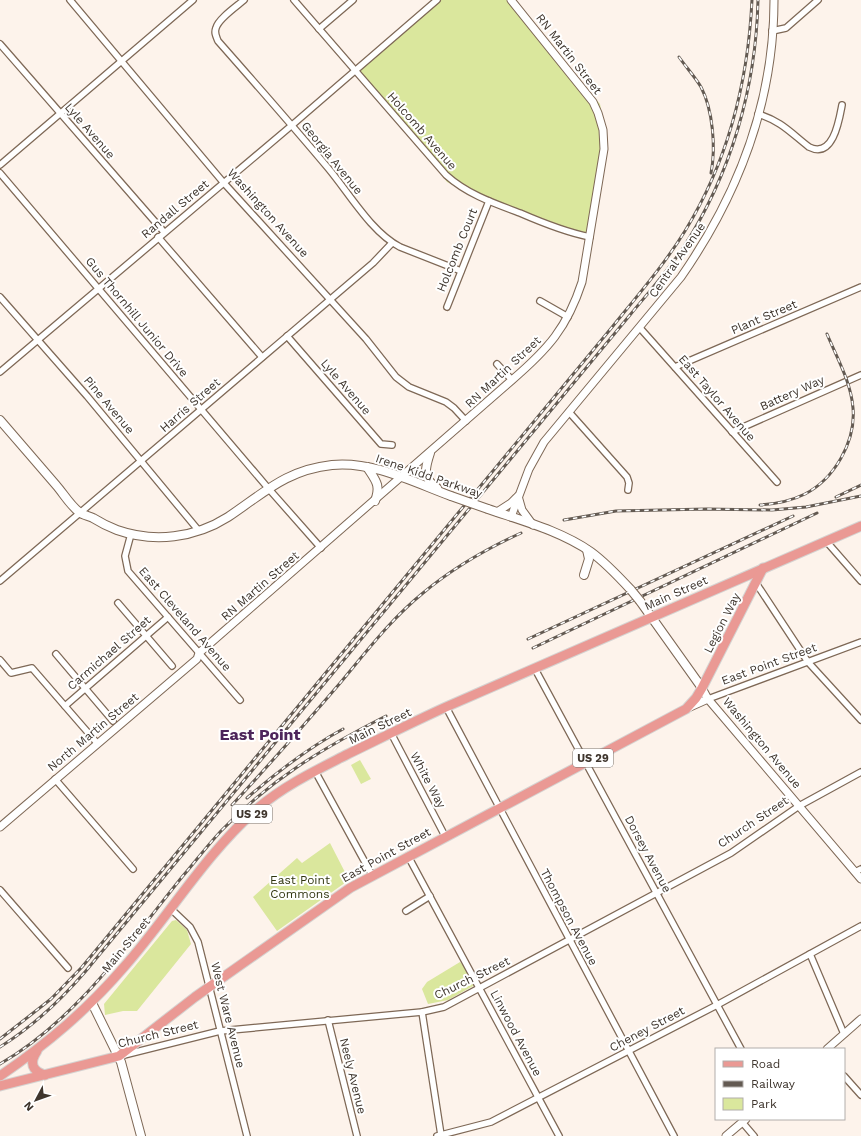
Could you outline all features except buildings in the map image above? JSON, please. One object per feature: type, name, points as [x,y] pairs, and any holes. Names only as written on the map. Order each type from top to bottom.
[{"type":"main road","points":[[0,420],[80,512],[106,525],[131,534]]},
{"type":"main road","points":[[430,453],[426,466],[427,477],[431,484],[448,495]]},
{"type":"main road","name":"Irene Kidd Parkway","points":[[131,534],[149,537],[178,537],[216,524],[227,518],[268,488],[300,472],[333,465],[367,467],[402,478],[557,534],[587,550],[607,566],[631,590],[651,617]]},
{"type":"main road","points":[[367,467],[378,485],[379,490],[375,501]]},
{"type":"main road","name":"Main Street","points":[[0,1076],[66,1027],[92,1003],[125,967],[224,843],[244,821],[275,795],[315,771],[446,707],[861,526]]},
{"type":"main road","points":[[584,575],[588,559],[587,550]]},
{"type":"main road","name":"Legion Way","points":[[702,688],[764,568]]},
{"type":"main road","name":"Washington Avenue","points":[[651,617],[702,688]]},
{"type":"main road","name":"East Point Street","points":[[119,1056],[195,997],[350,888],[445,836],[686,709],[696,698],[702,688]]},
{"type":"main road","points":[[92,1003],[119,1056],[141,1136]]},
{"type":"main road","points":[[37,1050],[32,1060],[32,1064],[39,1073],[45,1075]]},
{"type":"main road","name":"Church Street","points":[[0,1086],[119,1056]]},
{"type":"street","name":"Washington Avenue","points":[[70,0],[223,182],[366,339],[396,377],[409,386],[446,402],[466,421]]},
{"type":"street","points":[[0,165],[193,0]]},
{"type":"street","name":"Georgia Avenue","points":[[244,0],[219,21],[215,33],[218,41],[382,234],[392,243],[461,271]]},
{"type":"street","name":"Holcomb Avenue","points":[[294,0],[446,175],[465,190],[489,201],[560,230],[590,237]]},
{"type":"street","points":[[319,29],[353,0]]},
{"type":"street","name":"Randall Street","points":[[0,372],[291,126],[437,0]]},
{"type":"street","name":"RN Martin Street","points":[[200,653],[402,478],[546,349],[559,332],[568,316],[582,282],[604,149],[603,130],[598,113],[586,92],[511,0]]},
{"type":"street","name":"Central Avenue","points":[[511,517],[518,496],[535,457],[544,442],[682,277],[714,227],[740,171],[758,114],[767,73],[774,0]]},
{"type":"street","points":[[772,32],[786,28],[818,0]]},
{"type":"street","name":"Lyle Avenue","points":[[0,44],[164,232]]},
{"type":"street","points":[[758,114],[779,122],[808,147],[817,149],[828,144],[835,135],[842,105]]},
{"type":"street","name":"Gus Thornhill Junior Drive","points":[[0,173],[268,488],[321,548]]},
{"type":"street","name":"Holcomb Court","points":[[447,307],[489,201]]},
{"type":"street","points":[[158,237],[262,357]]},
{"type":"street","name":"Harris Street","points":[[1,578],[142,461],[330,300],[373,263],[392,243]]},
{"type":"street","name":"Plant Street","points":[[676,367],[861,287]]},
{"type":"street","name":"Pine Avenue","points":[[0,297],[142,461],[199,530]]},
{"type":"street","points":[[540,301],[568,316]]},
{"type":"street","name":"East Taylor Avenue","points":[[640,328],[777,482]]},
{"type":"street","name":"Lyle Avenue","points":[[287,336],[381,444],[392,445]]},
{"type":"street","points":[[497,364],[512,380]]},
{"type":"street","name":"Battery Way","points":[[732,432],[861,375]]},
{"type":"street","points":[[569,412],[626,477],[629,483],[628,490]]},
{"type":"street","points":[[518,496],[522,510],[533,525]]},
{"type":"street","name":"Central Avenue","points":[[497,512],[511,503],[518,496]]},
{"type":"street","name":"East Cleveland Avenue","points":[[131,534],[125,556],[128,572],[240,700]]},
{"type":"street","points":[[826,541],[861,581]]},
{"type":"street","points":[[756,583],[808,662],[861,720]]},
{"type":"street","points":[[118,603],[172,666]]},
{"type":"street","name":"Carmichael Street","points":[[65,706],[168,617]]},
{"type":"street","name":"East Point Street","points":[[686,709],[708,699],[861,642]]},
{"type":"street","name":"North Martin Street","points":[[0,827],[197,659],[200,653]]},
{"type":"street","points":[[56,654],[113,721]]},
{"type":"street","points":[[0,660],[11,673],[32,668],[97,743]]},
{"type":"street","name":"Dorsey Avenue","points":[[535,669],[740,1048]]},
{"type":"street","name":"Washington Avenue","points":[[702,688],[708,699],[799,806],[858,870],[861,879]]},
{"type":"street","name":"Thompson Avenue","points":[[446,707],[674,1136]]},
{"type":"street","name":"White Way","points":[[391,733],[445,836]]},
{"type":"street","points":[[315,771],[372,875]]},
{"type":"street","name":"Church Street","points":[[119,1056],[220,1031],[422,1012],[444,1008],[731,853],[799,806],[861,772]]},
{"type":"street","points":[[55,779],[133,869]]},
{"type":"street","name":"Linwood Avenue","points":[[408,856],[559,1136]]},
{"type":"street","points":[[0,890],[68,968]]},
{"type":"street","points":[[406,911],[430,896]]},
{"type":"street","name":"West Ware Avenue","points":[[171,909],[190,927],[196,936],[247,1136]]},
{"type":"street","name":"Cheney Street","points":[[439,1135],[491,1122],[717,1004],[861,926]]},
{"type":"street","points":[[810,954],[844,1034]]},
{"type":"street","points":[[422,1012],[439,1135]]},
{"type":"street","points":[[828,1048],[861,1019]]},
{"type":"street","name":"Neely Avenue","points":[[328,1020],[357,1136]]},
{"type":"street","points":[[845,1077],[861,1095]]},
{"type":"street","points":[[726,1136],[744,1121],[754,1136]]},
{"type":"green space","points":[[439,0],[511,0],[600,104],[608,145],[591,239],[535,218],[498,208],[447,182],[359,71]]},
{"type":"green space","points":[[360,760],[371,779],[361,784],[351,765]]},
{"type":"green space","name":"East Point Commons","points":[[330,843],[349,880],[277,931],[253,897],[297,858],[302,863]]},
{"type":"green space","points":[[176,920],[187,930],[191,944],[137,1011],[123,1011],[105,1015],[104,1004],[172,921]]},
{"type":"green space","points":[[460,962],[468,970],[475,985],[448,1000],[428,1004],[422,989],[427,982]]},
{"type":"railway","points":[[0,1039],[51,999],[82,967],[613,326],[668,256],[685,231],[700,204],[724,149],[733,120],[746,61],[752,0]]},
{"type":"railway","points":[[0,1047],[45,1013],[85,972],[677,257],[700,220],[715,190],[738,129],[752,65],[758,0]]},
{"type":"railway","points":[[679,57],[701,87],[705,96],[711,118],[713,141],[711,173]]},
{"type":"railway","points":[[760,505],[794,499],[816,487],[834,469],[847,446],[853,421],[852,398],[843,370],[827,334]]},
{"type":"railway","points":[[836,497],[861,485]]},
{"type":"railway","points":[[564,520],[616,511],[707,509],[772,510],[806,507],[861,496]]},
{"type":"railway","points":[[533,648],[817,513]]},
{"type":"railway","points":[[528,639],[793,516]]},
{"type":"railway","points":[[232,805],[380,636],[411,603],[458,567],[483,552],[521,533]]},
{"type":"railway","points":[[0,1064],[53,1026],[77,1003],[121,954],[211,842],[240,812],[279,780],[299,766],[341,740],[386,716]]},
{"type":"railway","points":[[247,798],[293,761],[317,744],[343,729]]},
{"type":"district","name":"East Point","points":[[260,734]]}]
